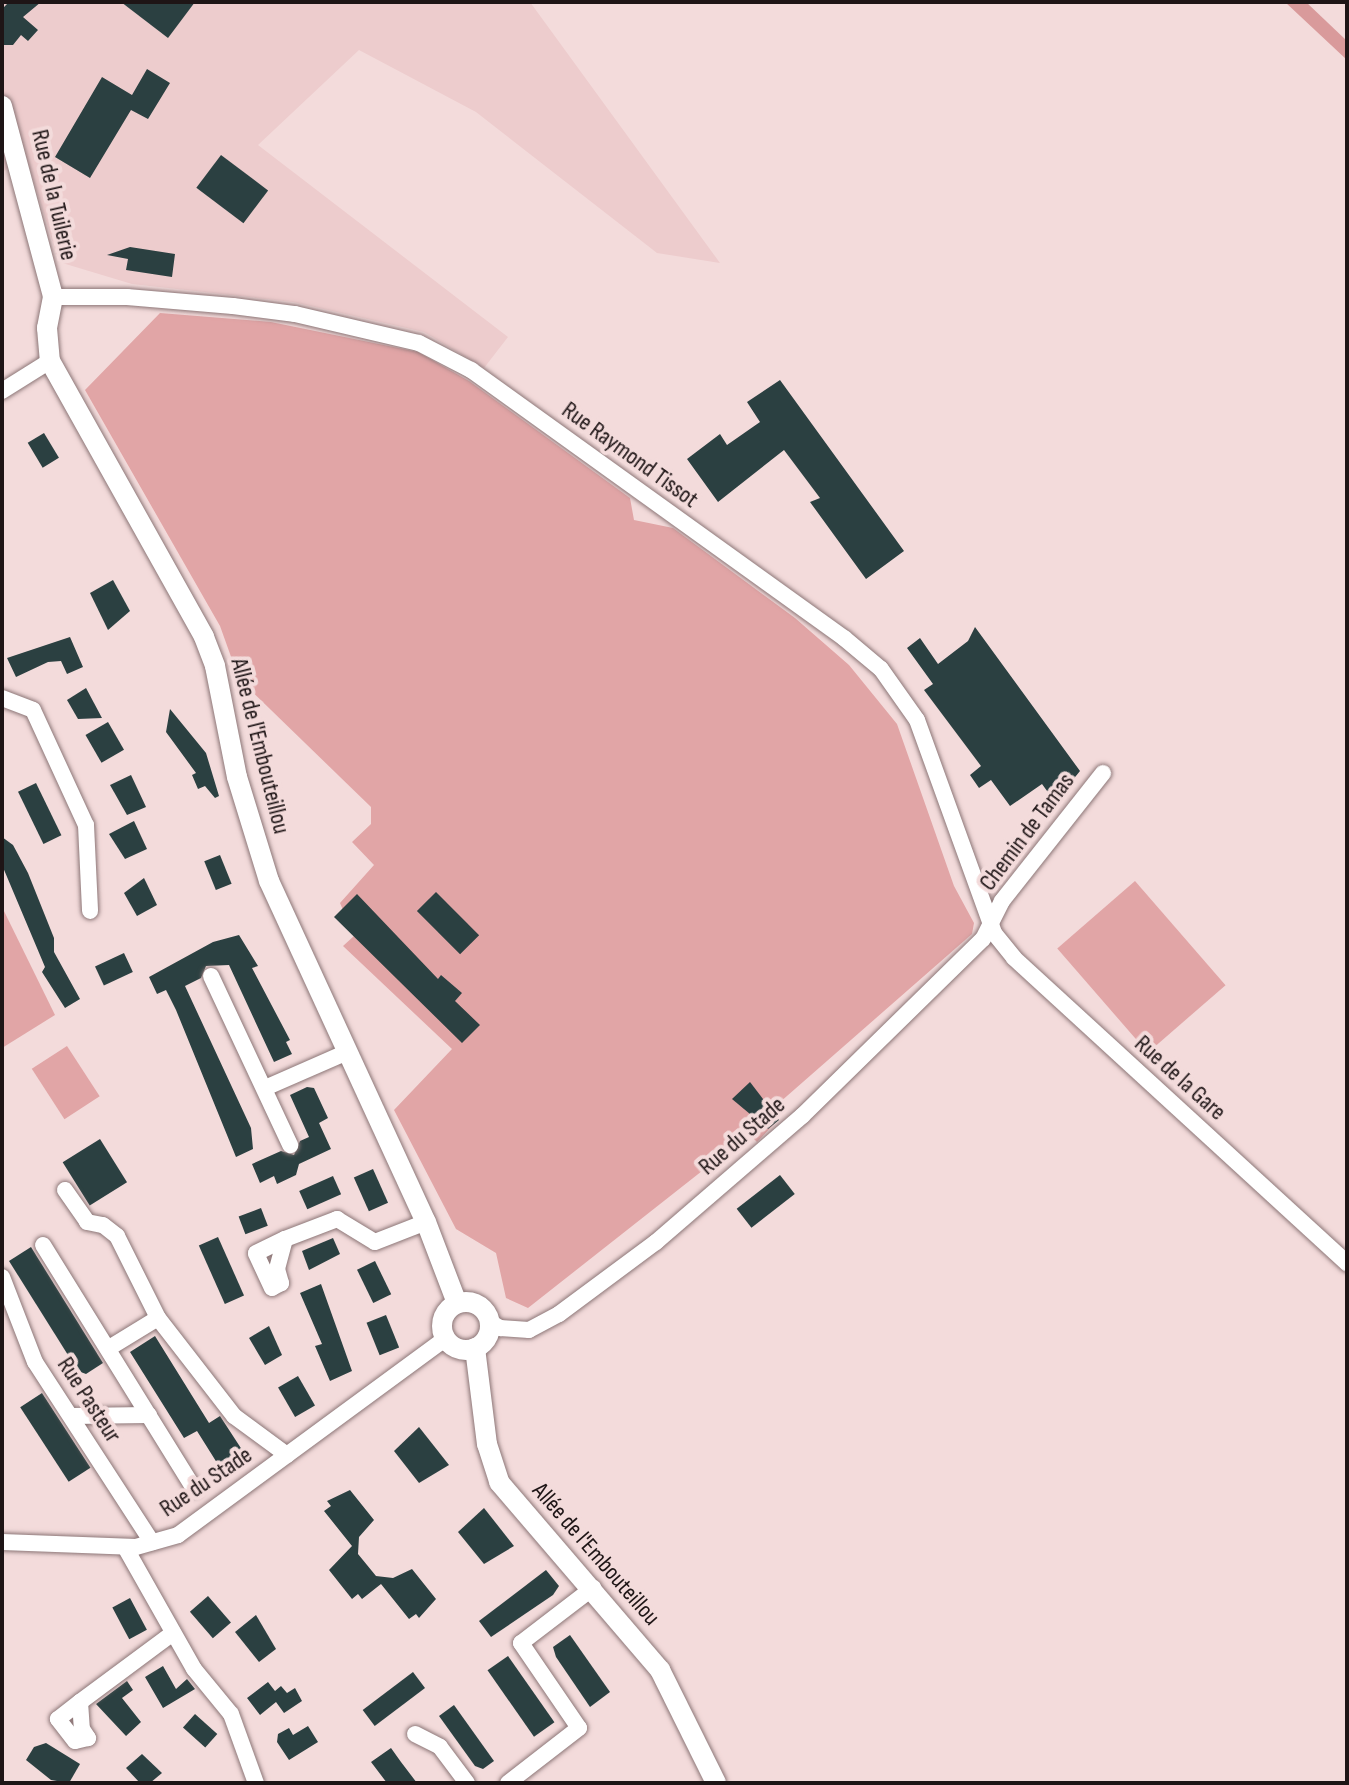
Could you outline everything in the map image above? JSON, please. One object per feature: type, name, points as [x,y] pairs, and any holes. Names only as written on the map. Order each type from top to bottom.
[{"type":"street","name":"Rue de la Tuilerie","points":[[2,106],[53,297]]},
{"type":"street","name":"Allée de l'Embouteillou","points":[[53,297],[47,328],[50,361],[204,637],[251,828],[286,925],[426,1222],[457,1303]]},
{"type":"street","name":"Rue Raymond Tissot","points":[[53,297],[127,297],[295,314],[419,343],[471,370],[881,669],[917,720],[932,752],[991,922]]},
{"type":"street","points":[[2,391],[50,361]]},
{"type":"street","points":[[2,698],[33,710],[86,825],[90,911]]},
{"type":"street","name":"Chemin de Tamas","points":[[991,922],[1103,773]]},
{"type":"street","name":"Rue de la Gare","points":[[991,922],[1014,958],[1347,1263]]},
{"type":"street","name":"Rue du Stade","points":[[490,1322],[500,1328],[529,1330],[559,1314],[656,1242],[802,1116],[983,939],[991,922]]},
{"type":"street","points":[[211,976],[290,1145]]},
{"type":"street","points":[[265,1088],[345,1053]]},
{"type":"street","points":[[65,1190],[87,1222],[103,1225],[117,1236],[158,1318],[234,1416],[287,1455]]},
{"type":"street","points":[[285,1239],[337,1219],[375,1242],[426,1222]]},
{"type":"street","points":[[43,1245],[194,1489]]},
{"type":"street","name":"Rue Pasteur","points":[[2,1277],[35,1362],[152,1542]]},
{"type":"street","points":[[457,1303],[478,1304],[490,1322],[489,1332],[475,1348],[464,1350],[445,1339],[442,1319],[457,1303]]},
{"type":"street","points":[[109,1348],[158,1318]]},
{"type":"street","name":"Rue du Stade","points":[[2,1542],[125,1547],[178,1535],[445,1339]]},
{"type":"street","name":"Allée de l'Embouteillou","points":[[475,1348],[487,1444],[499,1482],[593,1588],[660,1670],[716,1783]]},
{"type":"street","points":[[72,1416],[149,1415]]},
{"type":"street","points":[[125,1547],[173,1633],[231,1714],[256,1783]]},
{"type":"street","points":[[508,1783],[579,1728],[521,1643],[593,1588]]},
{"type":"street","points":[[80,1702],[173,1633]]},
{"type":"street","points":[[415,1734],[440,1747],[467,1783]]},
{"type":"shaded area","points":[[2,2],[530,2],[720,263],[657,253],[476,112],[359,50],[258,145],[508,337],[484,368],[424,332],[293,302],[132,284],[59,262],[26,157],[2,172]]},
{"type":"shaded area","points":[[1285,2],[1306,2],[1347,41],[1347,60]]},
{"type":"shaded area","points":[[160,313],[271,322],[418,352],[469,381],[630,498],[634,520],[673,528],[795,618],[849,665],[897,724],[954,886],[974,923],[972,934],[771,1110],[778,1120],[757,1142],[749,1134],[528,1308],[506,1298],[496,1253],[456,1229],[394,1110],[452,1049],[343,946],[354,936],[340,903],[374,865],[352,842],[371,824],[371,807],[239,679],[220,626],[85,390]]},
{"type":"shaded area","points":[[1135,881],[1226,985],[1148,1053],[1057,949]]},
{"type":"shaded area","points":[[2,907],[55,1015],[2,1048]]},
{"type":"shaded area","points":[[67,1046],[100,1096],[64,1119],[32,1069]]},
{"type":"building","points":[[9,2],[41,2],[23,17],[38,30],[28,41],[21,35],[13,45],[2,45],[2,9]]},
{"type":"building","points":[[121,2],[195,2],[168,38]]},
{"type":"building","points":[[147,69],[170,83],[148,119],[131,110],[90,178],[55,157],[102,77],[132,95]]},
{"type":"building","points":[[221,155],[268,191],[243,223],[196,188]]},
{"type":"building","points":[[130,247],[175,254],[172,277],[126,270],[128,259],[107,255]]},
{"type":"building","points":[[780,380],[904,551],[866,579],[810,502],[820,498],[784,450],[718,502],[687,459],[720,434],[727,445],[760,422],[747,402]]},
{"type":"building","points":[[44,433],[59,458],[43,468],[28,443]]},
{"type":"building","points":[[113,580],[130,611],[108,630],[90,593]]},
{"type":"building","points":[[975,627],[1080,771],[1055,802],[1042,784],[1010,806],[991,780],[979,788],[970,775],[981,766],[924,690],[933,684],[907,648],[920,638],[938,664],[968,641]]},
{"type":"building","points":[[70,637],[83,667],[67,674],[61,661],[48,662],[16,677],[7,658]]},
{"type":"building","points":[[86,688],[102,718],[78,719],[67,700]]},
{"type":"building","points":[[170,709],[206,753],[219,796],[215,798],[205,786],[198,789],[192,775],[196,773],[166,732]]},
{"type":"building","points":[[108,722],[124,750],[101,763],[85,735]]},
{"type":"building","points":[[131,775],[146,807],[127,815],[110,785]]},
{"type":"building","points":[[36,783],[61,835],[43,844],[18,792]]},
{"type":"building","points":[[134,821],[147,849],[125,859],[109,834]]},
{"type":"building","points":[[2,837],[13,845],[28,873],[54,938],[54,952],[80,999],[65,1008],[42,972],[45,967],[2,865]]},
{"type":"building","points":[[220,855],[232,884],[216,890],[204,861]]},
{"type":"building","points":[[144,878],[157,905],[137,916],[124,893]]},
{"type":"building","points":[[436,892],[479,935],[460,954],[417,911]]},
{"type":"building","points":[[357,894],[438,979],[441,975],[462,993],[455,1001],[480,1025],[462,1043],[334,917]]},
{"type":"building","points":[[239,935],[258,966],[252,968],[290,1040],[286,1042],[292,1054],[274,1062],[229,965],[206,966],[201,978],[185,986],[251,1128],[253,1149],[236,1157],[176,1010],[166,990],[157,994],[149,977],[213,942]]},
{"type":"building","points":[[124,953],[133,972],[104,986],[95,967]]},
{"type":"building","points":[[750,1082],[779,1120],[768,1129],[732,1099]]},
{"type":"building","points":[[307,1087],[314,1088],[328,1118],[319,1123],[331,1149],[299,1164],[296,1175],[277,1184],[274,1176],[260,1183],[252,1164],[281,1151],[294,1155],[300,1141],[309,1137],[290,1095]]},
{"type":"building","points":[[100,1139],[127,1182],[90,1206],[63,1162]]},
{"type":"building","points":[[373,1169],[388,1203],[369,1211],[354,1178]]},
{"type":"building","points":[[780,1175],[795,1194],[751,1228],[737,1209]]},
{"type":"building","points":[[333,1176],[341,1194],[307,1209],[299,1191]]},
{"type":"building","points":[[261,1208],[268,1226],[245,1234],[239,1217]]},
{"type":"building","points":[[218,1237],[244,1295],[225,1304],[199,1246]]},
{"type":"building","points":[[333,1238],[340,1254],[309,1270],[302,1251]]},
{"type":"building","points":[[31,1247],[103,1363],[86,1374],[78,1371],[9,1261]]},
{"type":"building","points":[[375,1261],[391,1294],[373,1303],[357,1270]]},
{"type":"building","points":[[321,1284],[352,1371],[330,1381],[315,1346],[322,1344],[300,1293]]},
{"type":"building","points":[[386,1315],[399,1347],[380,1355],[367,1323]]},
{"type":"building","points":[[269,1326],[282,1355],[265,1365],[249,1338]]},
{"type":"building","points":[[155,1336],[209,1423],[220,1416],[248,1459],[224,1474],[197,1431],[184,1438],[130,1352]]},
{"type":"building","points":[[298,1376],[315,1405],[295,1417],[278,1388]]},
{"type":"building","points":[[42,1393],[90,1468],[69,1482],[20,1407]]},
{"type":"building","points":[[419,1427],[449,1465],[419,1483],[394,1451]]},
{"type":"building","points":[[350,1490],[374,1520],[359,1537],[358,1554],[376,1576],[393,1578],[412,1569],[436,1599],[419,1618],[416,1614],[409,1619],[381,1584],[362,1599],[358,1594],[352,1599],[329,1570],[352,1546],[324,1511],[331,1506],[327,1501]]},
{"type":"building","points":[[484,1508],[514,1546],[484,1564],[458,1532]]},
{"type":"building","points":[[546,1570],[559,1586],[553,1595],[491,1637],[479,1621]]},
{"type":"building","points":[[208,1596],[231,1622],[213,1638],[190,1612]]},
{"type":"building","points":[[130,1598],[147,1630],[129,1639],[112,1607]]},
{"type":"building","points":[[256,1615],[276,1649],[259,1662],[235,1632]]},
{"type":"building","points":[[570,1635],[610,1692],[590,1707],[556,1657],[553,1647]]},
{"type":"building","points":[[508,1656],[554,1722],[534,1737],[488,1670]]},
{"type":"building","points":[[163,1666],[176,1689],[187,1679],[195,1689],[163,1708],[145,1677]]},
{"type":"building","points":[[413,1672],[425,1688],[375,1726],[363,1710]]},
{"type":"building","points":[[127,1681],[133,1690],[122,1698],[141,1722],[126,1736],[96,1704]]},
{"type":"building","points":[[268,1682],[275,1691],[281,1686],[287,1693],[295,1688],[302,1701],[284,1713],[276,1702],[260,1715],[247,1698]]},
{"type":"building","points":[[454,1705],[494,1761],[483,1769],[475,1766],[439,1716]]},
{"type":"building","points":[[195,1714],[217,1734],[205,1747],[183,1727]]},
{"type":"building","points":[[308,1726],[318,1742],[289,1760],[277,1742],[278,1734],[289,1728],[293,1735]]},
{"type":"building","points":[[46,1743],[80,1764],[69,1783],[51,1780],[26,1760],[34,1747]]},
{"type":"building","points":[[391,1748],[417,1783],[387,1783],[371,1762]]},
{"type":"building","points":[[142,1754],[162,1773],[150,1783],[140,1783],[126,1768]]}]
